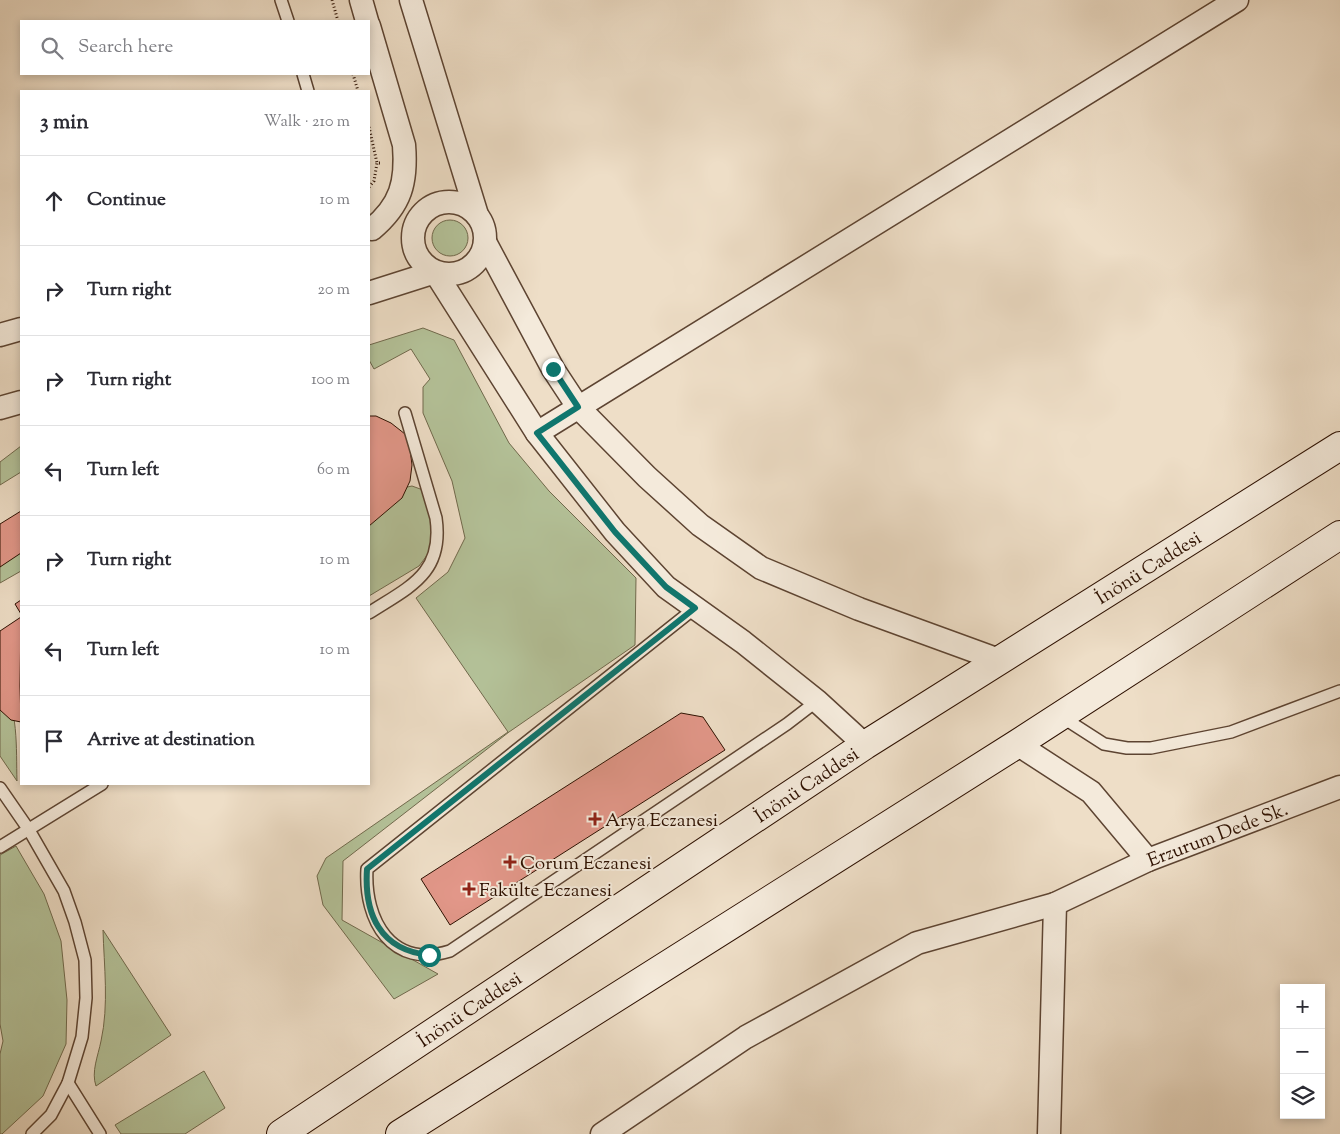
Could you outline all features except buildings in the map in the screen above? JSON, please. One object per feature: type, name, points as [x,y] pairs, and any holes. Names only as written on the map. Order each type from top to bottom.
[{"type":"main road","name":"İnönü Caddesi","points":[[282,1134],[865,745],[1340,446]]},
{"type":"main road","points":[[400,1134],[1017,744],[1340,535]]},
{"type":"street","points":[[361,0],[367,20]]},
{"type":"street","points":[[370,294],[435,272],[459,273],[470,268],[478,259],[484,249],[485,242],[483,226],[477,215],[411,0]]},
{"type":"street","points":[[537,433],[1237,0]]},
{"type":"street","points":[[370,29],[404,145],[406,164],[404,182],[398,199],[385,218],[370,230]]},
{"type":"street","points":[[404,182],[416,225]]},
{"type":"street","points":[[477,215],[468,207],[457,203],[445,202],[433,206],[423,212],[416,225],[413,245],[417,256],[435,272],[537,433],[615,532],[666,587],[743,642],[817,701],[865,745]]},
{"type":"street","points":[[370,230],[416,225]]},
{"type":"street","points":[[485,242],[553,369],[578,407],[647,477],[700,525],[761,568],[859,609],[999,660]]},
{"type":"street","points":[[0,335],[20,329]]},
{"type":"street","points":[[0,408],[20,402]]},
{"type":"street","name":"Erzurum Dede Sk.","points":[[1017,744],[1091,792],[1148,860],[1340,787]]},
{"type":"street","points":[[602,1134],[746,1037],[917,944],[1055,904],[1148,860]]},
{"type":"street","points":[[1049,1134],[1055,904]]},
{"type":"lane","points":[[281,0],[288,20]]},
{"type":"lane","points":[[303,75],[308,90]]},
{"type":"lane","points":[[370,612],[415,583],[433,559],[437,546],[436,518],[404,413]]},
{"type":"lane","points":[[695,608],[367,869],[367,897],[371,912],[385,936],[400,947],[417,954],[429,955],[450,951],[787,724],[817,701]]},
{"type":"lane","points":[[1060,715],[1104,744],[1127,748],[1151,748],[1231,732],[1340,691]]},
{"type":"lane","points":[[0,847],[100,785]]},
{"type":"lane","points":[[0,788],[29,830],[64,892],[75,922],[85,960],[86,998],[82,1037],[68,1084],[51,1115],[32,1134]]},
{"type":"lane","points":[[68,1084],[100,1134]]},
{"type":"path","points":[[332,0],[338,20]]},
{"type":"path","points":[[353,75],[358,90]]},
{"type":"path","points":[[370,132],[377,163]]},
{"type":"green space","points":[[450,220],[457,221],[463,225],[467,231],[467,245],[463,251],[457,255],[450,256],[443,255],[437,251],[433,245],[432,238],[433,231],[437,225],[443,221]]},
{"type":"green space","points":[[423,328],[454,340],[509,443],[549,491],[636,578],[635,645],[509,732],[343,861],[342,920],[438,974],[394,999],[323,905],[317,876],[326,858],[508,732],[416,598],[448,572],[465,538],[452,481],[423,413],[423,387],[430,379],[411,349],[374,369],[370,362],[370,345]]},
{"type":"green space","points":[[20,447],[20,473],[0,485],[0,462]]},
{"type":"green space","points":[[412,486],[423,490],[436,507],[434,546],[419,566],[370,595],[370,506],[393,490]]},
{"type":"green space","points":[[20,549],[20,572],[0,583],[0,554]]},
{"type":"green space","points":[[0,680],[11,703],[16,742],[17,781],[0,756]]},
{"type":"green space","points":[[16,846],[44,894],[61,941],[67,1000],[66,1044],[43,1096],[0,1134],[0,1054],[3,1041],[0,1024],[0,855]]},
{"type":"green space","points":[[103,930],[171,1035],[96,1086],[94,1075],[105,1014]]},
{"type":"green space","points":[[204,1071],[225,1108],[185,1134],[121,1134],[115,1125]]},
{"type":"place","name":"Arya Eczanesi","points":[[595,819]]},
{"type":"place","name":"Çorum Eczanesi","points":[[510,862]]},
{"type":"place","name":"Fakülte Eczanesi","points":[[469,889]]},
{"type":"route","points":[[429,955],[405,950],[385,936],[371,912],[367,897],[367,869],[695,608],[666,587],[615,532],[537,433],[578,407],[553,369]]}]
